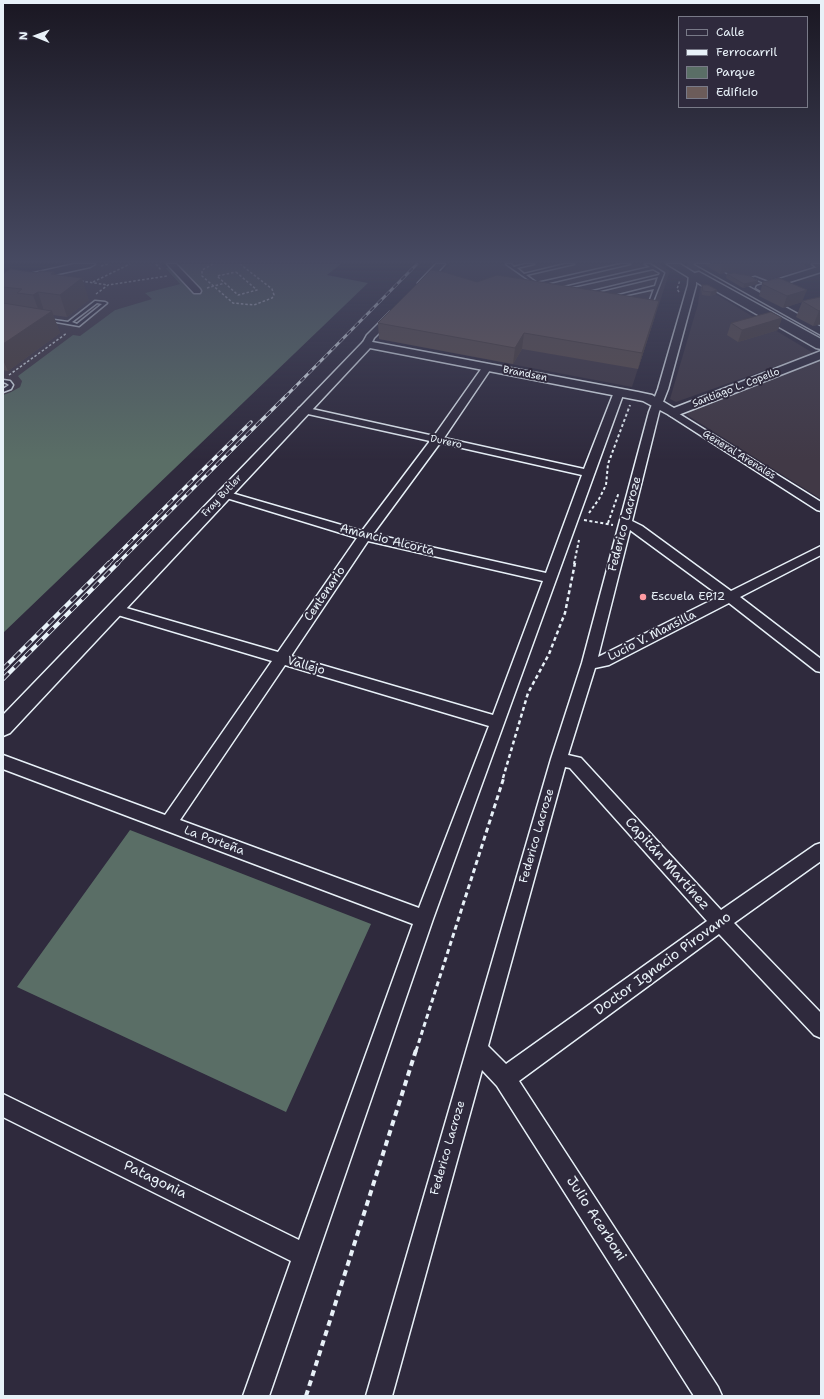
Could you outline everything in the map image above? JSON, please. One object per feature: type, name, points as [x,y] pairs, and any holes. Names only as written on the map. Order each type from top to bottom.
[{"type":"main road","points":[[794,329],[821,345]]},
{"type":"main road","points":[[805,329],[821,338]]},
{"type":"street","name":"Fray Butler","points":[[3,728],[367,344],[370,337],[377,329]]},
{"type":"street","name":"Federico Lacroze","points":[[379,1396],[476,1048],[559,759],[589,664],[654,412],[663,389],[680,329]]},
{"type":"street","points":[[789,329],[821,349]]},
{"type":"street","name":"Brandsen","points":[[367,344],[626,393],[647,398],[658,403]]},
{"type":"street","name":"Santiago L. Copello","points":[[673,413],[821,355]]},
{"type":"street","name":"Centenario","points":[[168,824],[365,536],[437,440],[487,367]]},
{"type":"street","points":[[256,1396],[424,919],[550,579],[580,521],[588,473],[626,393]]},
{"type":"street","name":"General Arenales","points":[[658,403],[821,507]]},
{"type":"street","name":"Durero","points":[[303,410],[588,473]]},
{"type":"street","name":"Amancio Alcorta","points":[[224,494],[365,536],[550,579]]},
{"type":"street","points":[[624,525],[638,529],[729,596],[821,667]]},
{"type":"street","name":"Lucio V. Mansilla","points":[[589,664],[604,662],[729,596],[821,550]]},
{"type":"street","name":"Vallejo","points":[[116,610],[497,722]]},
{"type":"street","name":"Capitán Martínez","points":[[559,759],[575,763],[720,922],[821,1028]]},
{"type":"street","name":"La Porteña","points":[[3,762],[424,919]]},
{"type":"street","name":"Doctor Ignacio Pirovano","points":[[506,1078],[720,922],[821,851]]},
{"type":"street","name":"Julio Acerboni","points":[[476,1048],[506,1078],[709,1396]]},
{"type":"street","name":"Patagonia","points":[[3,1105],[306,1256]]},
{"type":"lane","points":[[3,391],[11,385],[4,379]]},
{"type":"path","points":[[4,379],[67,333],[60,332]]},
{"type":"path","points":[[580,521],[599,499],[606,485],[608,464],[626,393]]},
{"type":"path","points":[[580,521],[624,525]]},
{"type":"path","points":[[306,1396],[458,918],[494,811],[528,693],[549,654],[565,613],[580,538]]},
{"type":"shaded area","points":[[3,329],[90,329],[22,381],[20,387],[3,395]]},
{"type":"shaded area","points":[[388,329],[651,329],[632,387],[379,339]]},
{"type":"shaded area","points":[[691,329],[774,329],[813,353],[676,402],[670,399]]},
{"type":"shaded area","points":[[821,360],[821,499],[687,415],[688,412]]},
{"type":"green space","points":[[89,329],[320,329],[3,633],[3,395],[20,387],[22,381],[18,376],[73,335],[80,336]]},
{"type":"green space","points":[[130,830],[371,924],[286,1112],[17,987]]},
{"type":"building","points":[[3,329],[25,329],[3,344]]},
{"type":"building","points":[[412,329],[650,329],[642,353],[524,333],[515,348]]},
{"type":"railway","points":[[285,397],[352,329]]},
{"type":"railway","points":[[118,563],[285,397]]},
{"type":"railway","points":[[108,564],[251,422]]},
{"type":"railway","points":[[3,679],[118,563]]},
{"type":"railway","points":[[3,669],[108,564]]},
{"type":"place","name":"Escuela EP12","points":[[643,597]]}]
